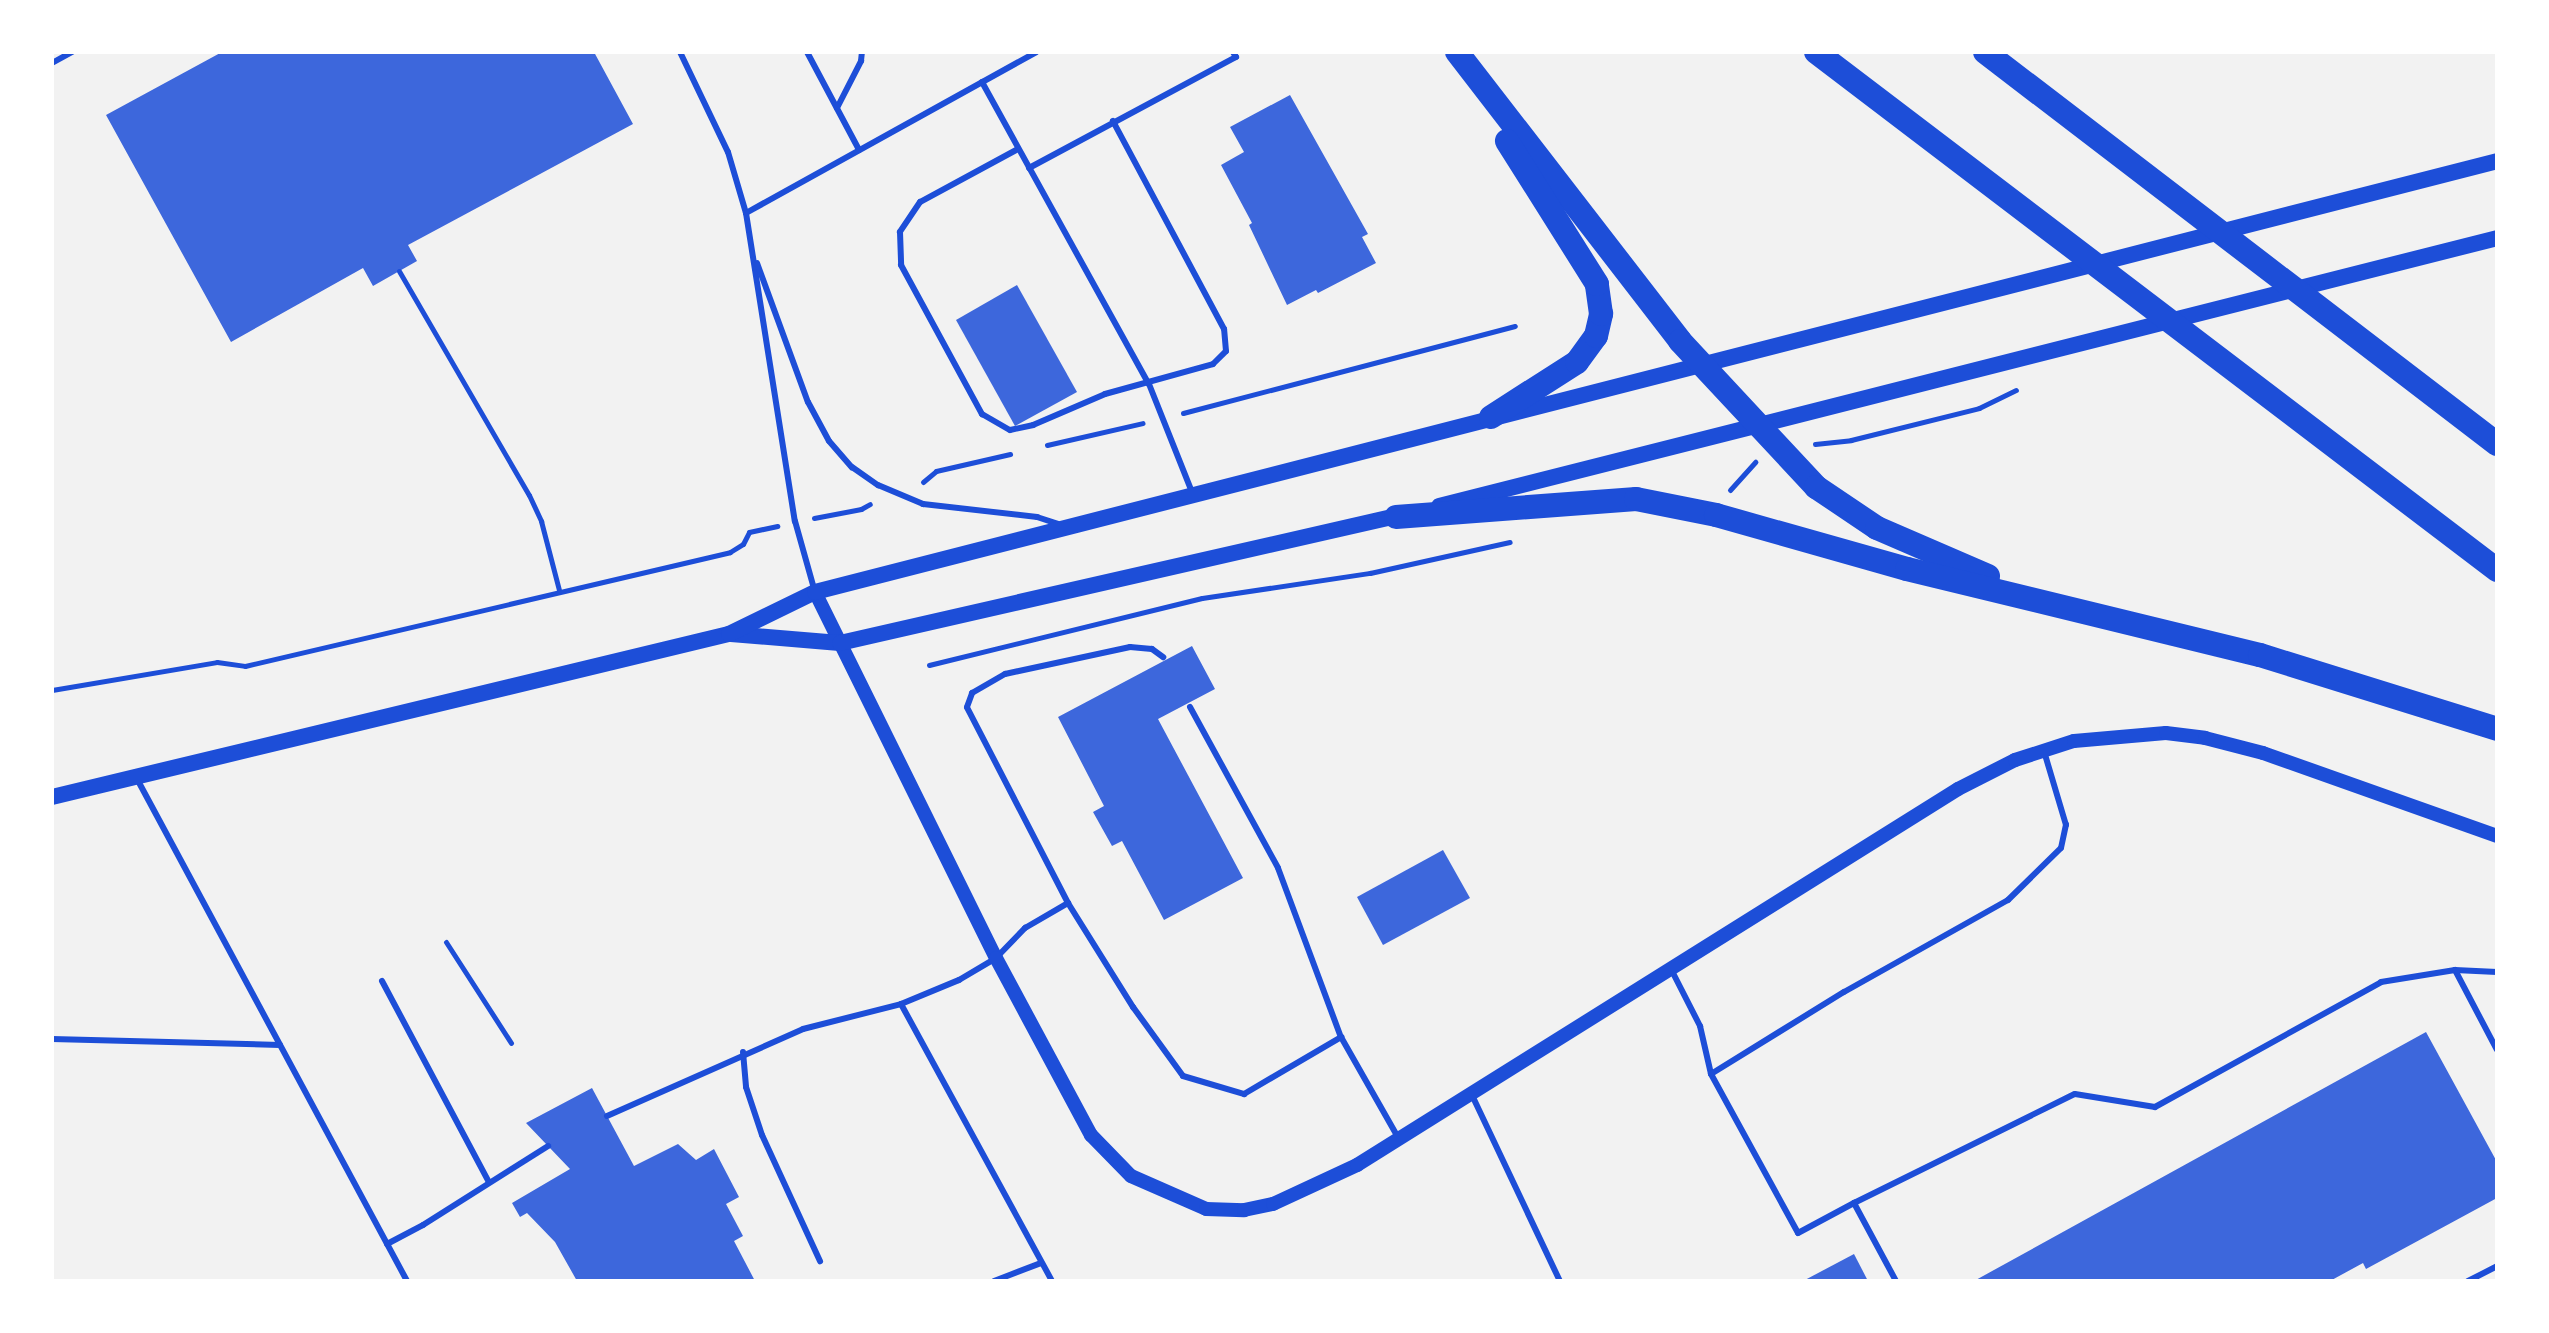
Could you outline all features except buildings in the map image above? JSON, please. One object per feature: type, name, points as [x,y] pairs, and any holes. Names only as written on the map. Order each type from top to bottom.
[{"type":"highway","points":[[1457,52],[1702,364],[1816,487],[1877,528],[2045,601]]},
{"type":"highway","points":[[1816,52],[2497,570]]},
{"type":"highway","points":[[1985,52],[2497,444]]},
{"type":"highway","points":[[1473,74],[1512,150],[1597,284],[1601,314],[1596,336],[1577,362],[1491,417]]},
{"type":"highway","points":[[1396,517],[1636,499],[1716,515],[1907,569],[2260,655],[2497,729]]},
{"type":"main road","points":[[52,797],[729,634],[815,592],[2497,161]]},
{"type":"main road","points":[[729,634],[840,643],[1396,517],[2497,238]]},
{"type":"street","points":[[815,592],[996,958],[1091,1135],[1131,1176],[1168,1195],[1206,1209],[1244,1210],[1273,1204],[1310,1190],[1399,1139],[1958,789],[2015,760],[2044,751],[2113,735],[2166,733],[2205,738],[2372,790],[2497,836]]},
{"type":"lane","points":[[52,63],[72,52]]},
{"type":"lane","points":[[680,52],[728,152],[746,213],[795,521],[815,592]]},
{"type":"lane","points":[[807,52],[859,150]]},
{"type":"lane","points":[[837,108],[861,61],[862,52]]},
{"type":"lane","points":[[746,213],[1036,52]]},
{"type":"lane","points":[[1029,168],[1236,57],[1233,52]]},
{"type":"lane","points":[[982,82],[1149,384],[1194,496]]},
{"type":"lane","points":[[1018,149],[920,202],[900,232],[901,265],[982,414],[1010,430],[1033,425],[1105,394],[1213,364],[1226,351],[1224,329],[1113,121]]},
{"type":"lane","points":[[750,244],[787,351],[829,441],[852,467],[891,491],[943,509],[1037,517],[1069,527]]},
{"type":"lane","points":[[1163,657],[1152,649],[1130,647],[1005,674],[972,693],[967,707],[1068,903],[1133,1007],[1183,1076],[1244,1094],[1341,1037]]},
{"type":"lane","points":[[1190,707],[1278,868],[1341,1037],[1399,1139]]},
{"type":"lane","points":[[1711,1074],[1844,992],[2008,900],[2051,859],[2061,848],[2066,825],[2044,751]]},
{"type":"lane","points":[[136,777],[407,1281]]},
{"type":"lane","points":[[607,1116],[743,1052],[803,1029],[901,1004],[959,980],[996,958],[1025,928],[1068,903]]},
{"type":"lane","points":[[1670,967],[1700,1026],[1711,1074],[1798,1233],[2075,1094],[2155,1107],[2381,982],[2455,970],[2497,972]]},
{"type":"lane","points":[[2455,970],[2497,1050]]},
{"type":"lane","points":[[382,981],[489,1182]]},
{"type":"lane","points":[[901,1004],[1052,1281]]},
{"type":"lane","points":[[52,1039],[280,1045]]},
{"type":"lane","points":[[743,1052],[746,1087],[762,1135],[820,1261]]},
{"type":"lane","points":[[1471,1093],[1560,1281]]},
{"type":"lane","points":[[387,1244],[423,1225],[548,1146]]},
{"type":"lane","points":[[1854,1203],[1896,1281]]},
{"type":"lane","points":[[994,1281],[1041,1263]]},
{"type":"lane","points":[[2468,1281],[2497,1266]]},
{"type":"path","points":[[399,271],[529,495],[541,521],[559,590]]},
{"type":"path","points":[[1042,446],[1164,418],[1515,326]]},
{"type":"path","points":[[52,690],[217,662],[245,666],[730,552],[743,544],[749,532],[861,509],[891,491],[925,482],[936,471],[1012,454]]},
{"type":"path","points":[[446,942],[511,1043]]}]
